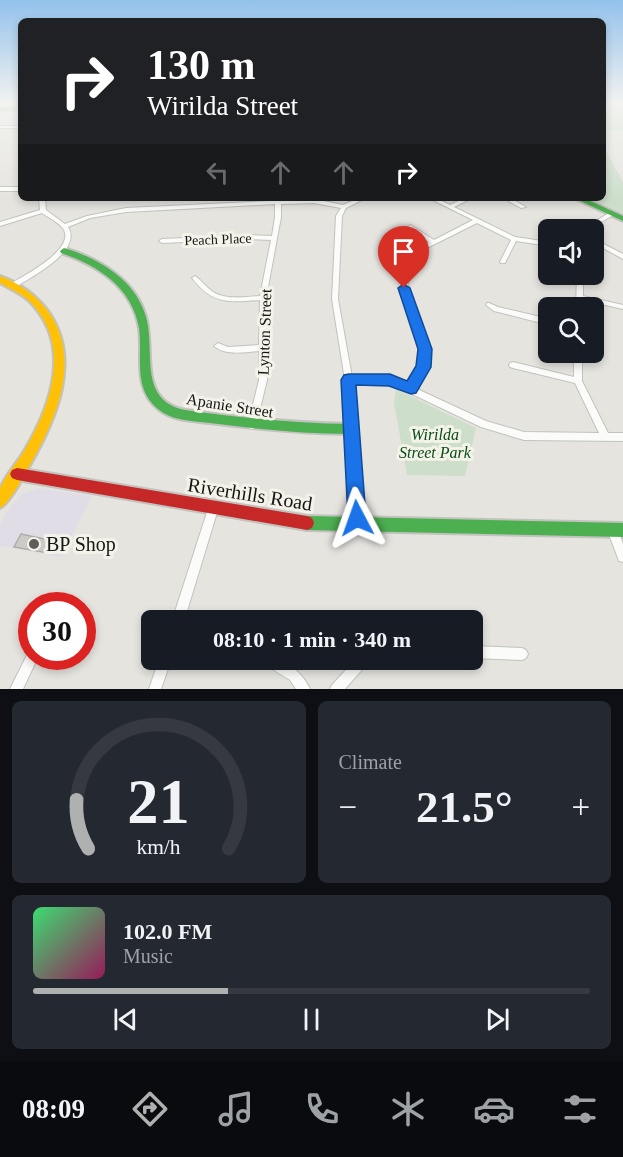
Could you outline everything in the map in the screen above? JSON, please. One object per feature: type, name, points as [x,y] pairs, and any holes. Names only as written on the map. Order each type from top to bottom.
[{"type":"street","points":[[0,189],[18,189]]},
{"type":"street","points":[[14,285],[64,251],[69,242],[69,234],[64,227],[43,211],[42,201]]},
{"type":"street","points":[[64,227],[107,212],[321,201],[344,207]]},
{"type":"street","points":[[357,201],[344,207],[339,216],[335,299],[349,380],[357,525]]},
{"type":"street","points":[[439,201],[514,239],[538,242]]},
{"type":"street","points":[[451,206],[462,201]]},
{"type":"street","points":[[512,201],[523,207]]},
{"type":"street","points":[[584,201],[623,219]]},
{"type":"street","name":"Lynton Street","points":[[252,425],[263,380],[263,298],[278,203]]},
{"type":"street","points":[[0,224],[43,211]]},
{"type":"street","points":[[602,219],[611,214]]},
{"type":"street","points":[[411,388],[423,367],[425,349],[404,288],[403,263],[410,255],[476,221]]},
{"type":"street","points":[[410,226],[434,242]]},
{"type":"street","name":"Peach Place","points":[[162,241],[274,238]]},
{"type":"street","points":[[503,261],[514,239]]},
{"type":"street","points":[[604,247],[623,256]]},
{"type":"street","name":"Apanie Street","points":[[64,251],[83,255],[101,265],[117,279],[133,300],[144,326],[145,376],[149,392],[162,406],[181,414],[252,425],[351,429]]},
{"type":"street","points":[[195,278],[205,292],[214,297],[263,298]]},
{"type":"street","points":[[0,279],[32,296],[45,308],[58,332],[62,363],[60,384],[46,424],[0,501]]},
{"type":"street","points":[[579,297],[580,285]]},
{"type":"street","points":[[604,303],[623,307]]},
{"type":"street","points":[[489,305],[496,309],[538,319]]},
{"type":"street","points":[[218,346],[227,350],[263,348]]},
{"type":"street","points":[[578,363],[578,381],[605,436]]},
{"type":"street","points":[[513,365],[578,381]]},
{"type":"street","points":[[349,380],[390,380],[504,431],[524,436],[623,437]]},
{"type":"street","name":"Riverhills Road","points":[[17,474],[308,523],[617,530]]},
{"type":"street","points":[[181,610],[214,506]]},
{"type":"street","points":[[617,530],[623,557]]},
{"type":"street","points":[[483,652],[522,654]]},
{"type":"street","points":[[16,689],[26,670]]},
{"type":"street","points":[[156,689],[162,670]]},
{"type":"street","points":[[284,670],[294,676],[304,689]]},
{"type":"street","points":[[336,689],[354,670]]},
{"type":"shaded area","points":[[38,488],[92,496],[61,557],[0,546],[0,524],[11,506],[22,494]]},
{"type":"green space","points":[[606,151],[623,182],[623,213],[597,201],[606,201]]},
{"type":"green space","name":"Wirilda Street Park","points":[[396,389],[476,428],[465,476],[407,475],[394,403]]},
{"type":"building","name":"BP Shop","points":[[21,534],[54,541],[48,553],[14,547]]},
{"type":"traffic: fast","points":[[584,201],[623,219]]},
{"type":"traffic: fast","points":[[64,251],[104,270],[116,279],[135,301],[144,329],[145,370],[149,390],[162,406],[185,415],[245,423],[351,429]]},
{"type":"traffic: fast","points":[[307,523],[623,530]]},
{"type":"traffic: slow","points":[[0,279],[35,301],[52,325],[59,350],[59,376],[53,402],[29,455],[0,501]]},
{"type":"traffic: jam","points":[[17,474],[307,523]]},
{"type":"place","name":"BP Shop","points":[[34,544]]},
{"type":"route","points":[[357,518],[349,380],[390,380],[411,388],[423,367],[425,349],[404,288]]}]
